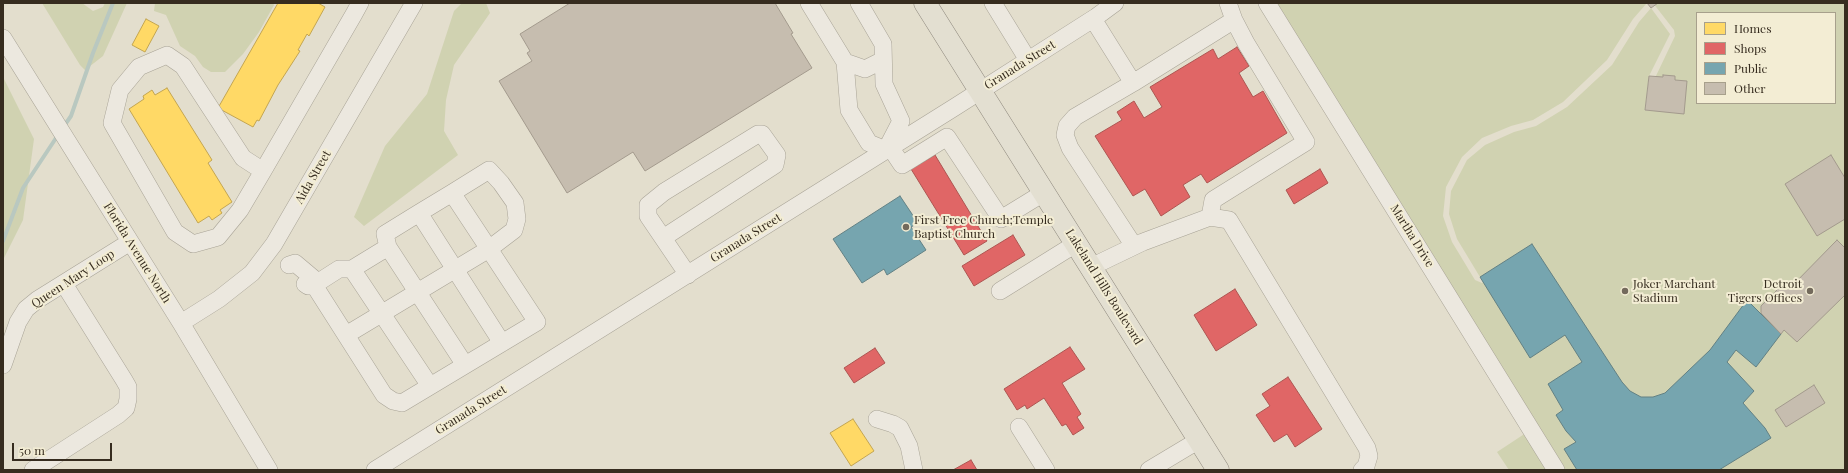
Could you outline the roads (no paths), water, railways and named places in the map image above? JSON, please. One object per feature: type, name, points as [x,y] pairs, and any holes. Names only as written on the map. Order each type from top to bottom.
[{"type":"main road","name":"Lakeland Hills Boulevard","points":[[925,3],[1077,243],[1218,470]]},
{"type":"street","points":[[263,171],[243,158],[183,66],[168,55],[138,67],[120,90],[112,124],[175,232],[192,244],[218,237],[240,210],[263,171],[360,3]]},
{"type":"street","name":"Aida Street","points":[[181,323],[219,299],[252,273],[269,251],[414,3]]},
{"type":"street","points":[[809,3],[845,62],[849,110],[869,143],[888,149],[902,165],[947,137]]},
{"type":"street","points":[[859,3],[883,44],[884,84],[901,120],[888,149]]},
{"type":"street","points":[[993,3],[1028,60]]},
{"type":"street","points":[[1210,217],[1213,200],[1306,142],[1234,20],[1228,3]]},
{"type":"street","name":"Martha Drive","points":[[1267,3],[1556,470]]},
{"type":"street","name":"Granada Street","points":[[375,470],[980,91],[1093,19],[1111,4]]},
{"type":"street","points":[[1093,19],[1133,82]]},
{"type":"street","points":[[1134,246],[1070,148],[1065,135],[1067,126],[1075,117],[1234,20]]},
{"type":"street","name":"Florida Avenue North","points":[[3,38],[181,323],[266,469]]},
{"type":"street","points":[[845,62],[865,69],[883,60]]},
{"type":"street","points":[[936,118],[1001,219],[1045,192]]},
{"type":"street","points":[[663,238],[775,165],[777,155],[762,134],[758,134],[664,192],[648,205],[648,216],[688,275]]},
{"type":"street","points":[[346,335],[417,293],[489,249],[514,230],[517,219],[514,203],[501,183],[489,170],[384,234],[388,247],[417,293],[465,366]]},
{"type":"street","points":[[314,285],[384,395],[393,401],[402,403],[537,322],[452,193]]},
{"type":"street","points":[[419,213],[502,343]]},
{"type":"street","points":[[1091,267],[1134,246],[1210,217],[1228,220],[1367,448],[1370,465]]},
{"type":"street","name":"Queen Mary Loop","points":[[3,364],[18,322],[26,309],[37,300],[130,242]]},
{"type":"street","points":[[1000,291],[1077,243]]},
{"type":"street","points":[[269,251],[289,265],[289,271],[308,286],[314,285],[339,268],[352,269],[388,247]]},
{"type":"street","points":[[352,269],[383,313],[430,386]]},
{"type":"street","points":[[33,470],[118,416],[126,408],[128,399],[128,388],[124,380],[64,284]]},
{"type":"street","points":[[877,419],[900,428],[909,446],[914,470]]},
{"type":"street","points":[[1019,427],[1046,470]]},
{"type":"street","points":[[1149,470],[1199,440]]},
{"type":"waterway","points":[[64,126],[71,116],[93,53],[113,3]]},
{"type":"waterway","points":[[3,241],[23,188],[58,135]]},
{"type":"place","name":"First Free Church;Temple Baptist Church","points":[[906,227]]},
{"type":"place","name":"Joker Marchant Stadium","points":[[1625,291]]},
{"type":"place","name":"Detroit Tigers Offices","points":[[1810,291]]}]
